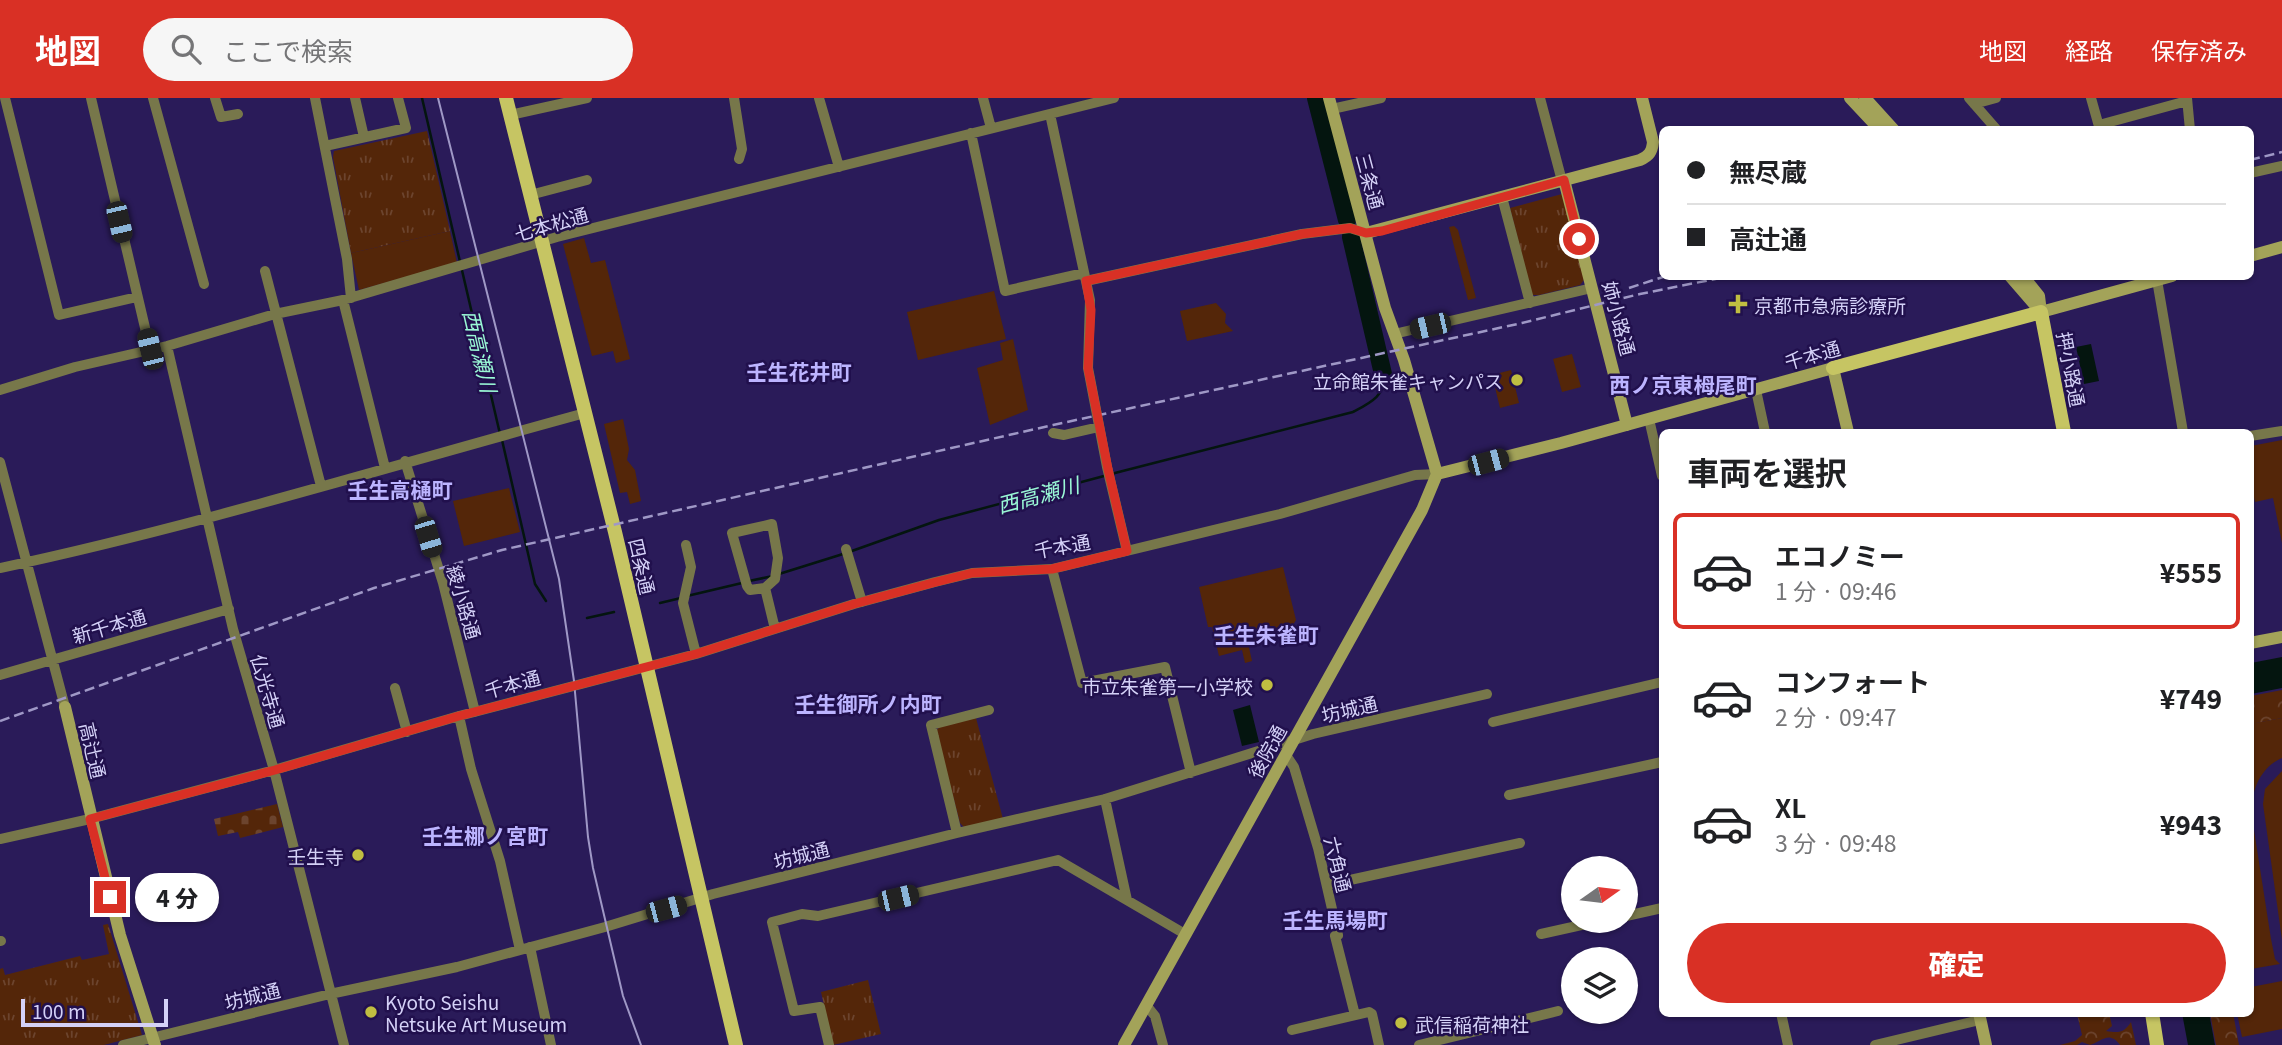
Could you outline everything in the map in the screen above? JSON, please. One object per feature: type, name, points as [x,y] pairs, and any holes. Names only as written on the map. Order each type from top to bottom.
[{"type":"main road","name":"四条通","points":[[506,98],[647,666],[736,1045]]},
{"type":"main road","name":"千本通","points":[[1833,368],[2041,312]]},
{"type":"main road","name":"押小路通","points":[[2041,312],[2063,429]]},
{"type":"main road","points":[[2153,1017],[2157,1045]]},
{"type":"street","points":[[5,98],[59,315],[136,297]]},
{"type":"street","points":[[91,98],[150,349]]},
{"type":"street","points":[[153,98],[204,284]]},
{"type":"street","points":[[215,98],[221,117],[238,114]]},
{"type":"street","points":[[314,98],[347,259],[347,299],[386,468]]},
{"type":"street","points":[[355,98],[364,137]]},
{"type":"street","points":[[325,146],[406,128],[398,98]]},
{"type":"street","points":[[510,115],[587,98]]},
{"type":"street","points":[[734,98],[742,149],[739,159]]},
{"type":"street","points":[[819,98],[838,167]]},
{"type":"street","points":[[982,98],[991,128]]},
{"type":"street","name":"七本松通","points":[[0,390],[75,367],[167,346],[275,314],[347,299],[557,237],[1114,98]]},
{"type":"street","points":[[1330,103],[1381,98]]},
{"type":"street","name":"姉小路通","points":[[1540,98],[1628,425]]},
{"type":"street","points":[[971,134],[1005,291],[1302,234],[1350,228],[1366,233],[1382,231],[1647,157],[1653,150],[1653,142],[1642,98]]},
{"type":"street","points":[[1850,98],[1876,126]]},
{"type":"street","points":[[1865,98],[1890,126]]},
{"type":"street","points":[[1971,101],[1996,98]]},
{"type":"street","points":[[2091,98],[2099,126]]},
{"type":"street","points":[[2102,126],[2187,99],[2190,126]]},
{"type":"street","points":[[1971,101],[1993,126]]},
{"type":"street","name":"三条通","points":[[1330,103],[1394,334],[1437,474]]},
{"type":"street","points":[[1050,114],[1091,310],[1088,368],[1127,551]]},
{"type":"street","points":[[2254,172],[2282,166]]},
{"type":"street","points":[[530,195],[587,180]]},
{"type":"street","points":[[1502,197],[1530,303]]},
{"type":"street","points":[[2254,255],[2282,247]]},
{"type":"street","points":[[265,271],[321,486]]},
{"type":"street","points":[[2013,280],[2041,312]]},
{"type":"street","points":[[2026,280],[2039,296],[2041,312]]},
{"type":"street","points":[[2157,280],[2182,429]]},
{"type":"street","name":"千本通","points":[[2041,312],[2157,280]]},
{"type":"street","points":[[1394,334],[1592,288]]},
{"type":"street","name":"仏光寺通","points":[[167,346],[189,430],[229,609],[275,770],[344,1045]]},
{"type":"street","points":[[1833,368],[1846,429]]},
{"type":"street","name":"千本通","points":[[0,839],[90,819],[275,770],[459,716],[696,654],[862,602],[972,573],[1052,569],[1280,514],[1415,475],[1437,474],[1628,425],[1833,368]]},
{"type":"street","points":[[1756,390],[1764,429]]},
{"type":"street","points":[[0,568],[207,519],[405,461],[585,413]]},
{"type":"street","points":[[1649,419],[1659,463]]},
{"type":"street","points":[[1053,433],[1064,435],[1099,427]]},
{"type":"street","points":[[2254,435],[2282,431]]},
{"type":"street","name":"綾小路通","points":[[405,461],[443,583],[475,712]]},
{"type":"street","name":"高辻通","points":[[0,462],[65,707],[90,819],[125,953],[155,1041]]},
{"type":"street","name":"後院通","points":[[1124,1045],[1422,510],[1437,474]]},
{"type":"street","points":[[772,524],[778,558],[776,575],[765,588],[750,590],[732,533],[772,524]]},
{"type":"street","points":[[686,545],[691,567],[683,603],[696,654]]},
{"type":"street","points":[[848,554],[862,602]]},
{"type":"street","points":[[1052,569],[1082,683],[1166,667],[1191,773]]},
{"type":"street","points":[[765,588],[775,629]]},
{"type":"street","name":"新千本通","points":[[0,675],[229,609]]},
{"type":"street","points":[[2254,642],[2282,637]]},
{"type":"street","points":[[1493,722],[1659,683]]},
{"type":"street","points":[[395,688],[407,732]]},
{"type":"street","name":"坊城通","points":[[123,1045],[155,1041],[330,994],[457,967],[700,898],[957,833],[1105,800],[1294,740],[1487,694]]},
{"type":"street","points":[[957,833],[931,726],[989,710]]},
{"type":"street","points":[[459,716],[471,769],[500,861],[551,1045]]},
{"type":"street","name":"六角通","points":[[1286,755],[1294,767],[1327,885],[1338,935],[1335,936],[1355,1015]]},
{"type":"street","points":[[1509,795],[1659,763]]},
{"type":"street","points":[[1105,800],[1127,900]]},
{"type":"street","points":[[1327,885],[1520,843]]},
{"type":"street","points":[[829,1045],[820,1007],[794,1011],[772,922],[802,914],[818,916],[1058,860],[1185,934]]},
{"type":"street","points":[[1638,913],[1659,909]]},
{"type":"street","points":[[1541,934],[1561,930]]},
{"type":"street","points":[[1147,1006],[1156,1016],[1163,1045]]},
{"type":"street","points":[[1419,1045],[1558,1011]]},
{"type":"street","points":[[1292,1030],[1369,1012],[1372,1014],[1379,1045]]},
{"type":"street","points":[[1782,1017],[1788,1045]]},
{"type":"street","points":[[1875,1045],[1975,1017]]},
{"type":"street","points":[[1979,1017],[1986,1045]]},
{"type":"green space","points":[[427,131],[450,231],[351,253],[334,151]]},
{"type":"green space","points":[[1562,194],[1584,280],[1580,285],[1532,295],[1510,208]]},
{"type":"green space","points":[[1454,226],[1458,230],[1476,298],[1468,300],[1449,227]]},
{"type":"green space","points":[[450,231],[457,263],[359,290],[351,253]]},
{"type":"green space","points":[[584,238],[591,263],[605,260],[630,359],[616,363],[613,351],[592,356],[563,244]]},
{"type":"green space","points":[[994,291],[1006,339],[918,360],[907,312]]},
{"type":"green space","points":[[1216,303],[1226,314],[1225,323],[1233,331],[1187,341],[1180,311]]},
{"type":"green space","points":[[1013,339],[1028,410],[990,425],[977,368],[1003,360],[1000,343]]},
{"type":"green space","points":[[1572,354],[1581,387],[1562,392],[1553,359]]},
{"type":"green space","points":[[1511,370],[1519,403],[1500,408],[1492,375]]},
{"type":"green space","points":[[623,419],[629,449],[627,460],[635,470],[641,501],[630,504],[627,492],[620,493],[604,424]]},
{"type":"green space","points":[[2282,440],[2282,543],[2273,498],[2255,502],[2254,445]]},
{"type":"green space","points":[[509,488],[520,532],[464,546],[453,501]]},
{"type":"green space","points":[[1283,567],[1296,620],[1288,633],[1248,643],[1252,661],[1245,663],[1242,650],[1219,656],[1212,627],[1208,627],[1199,587]]},
{"type":"green space","points":[[2282,690],[2282,718],[2254,723],[2254,695]]},
{"type":"green space","points":[[976,718],[1003,819],[965,828],[960,823],[936,731],[940,726]]},
{"type":"green space","points":[[2282,718],[2282,758],[2263,773],[2254,792],[2254,723]]},
{"type":"green space","points":[[2282,771],[2282,940],[2263,804],[2265,789]]},
{"type":"green space","points":[[277,804],[283,827],[240,838],[238,832],[218,836],[214,819]]},
{"type":"green space","points":[[2254,830],[2271,939],[2275,959],[2280,964],[2254,968]]},
{"type":"green space","points":[[108,924],[142,1035],[104,1045],[0,1045],[0,969],[3,968],[5,975],[80,956],[82,960],[109,954],[103,925]]},
{"type":"green space","points":[[868,980],[881,1034],[833,1045],[821,992]]},
{"type":"green space","points":[[2282,981],[2282,1029],[2242,1037],[2238,1017],[2254,1017],[2254,986]]},
{"type":"green space","points":[[2078,1017],[2110,1017],[2112,1026],[2106,1031],[2121,1031],[2131,1022],[2136,1045],[2120,1045],[2112,1038],[2105,1038],[2090,1045],[2082,1042],[2077,1045],[2060,1045],[2075,1041],[2082,1035]]},
{"type":"green space","points":[[2211,1017],[2234,1017],[2239,1045],[2216,1045]]},
{"type":"shaded area","points":[[2091,344],[2099,381],[2084,384],[2076,347]]},
{"type":"shaded area","points":[[2282,657],[2282,688],[2254,693],[2254,662]]},
{"type":"shaded area","points":[[1250,705],[1259,742],[1242,746],[1233,710]]},
{"type":"shaded area","points":[[2183,1017],[2210,1017],[2215,1045],[2188,1045]]},
{"type":"waterway","name":"西高瀬川","points":[[422,98],[500,434]]},
{"type":"waterway","name":"西高瀬川","points":[[1316,98],[1347,220]]},
{"type":"waterway","name":"西高瀬川","points":[[1351,237],[1383,374]]},
{"type":"waterway","name":"西高瀬川","points":[[1111,474],[1353,412],[1371,402],[1380,393],[1383,374]]},
{"type":"waterway","name":"西高瀬川","points":[[502,440],[535,584],[546,601]]},
{"type":"waterway","name":"西高瀬川","points":[[849,552],[939,520],[1104,476]]},
{"type":"waterway","name":"西高瀬川","points":[[779,574],[843,554]]},
{"type":"waterway","name":"西高瀬川","points":[[749,581],[773,576]]},
{"type":"waterway","name":"西高瀬川","points":[[687,596],[742,583]]},
{"type":"waterway","name":"西高瀬川","points":[[660,603],[681,598]]},
{"type":"waterway","name":"西高瀬川","points":[[587,618],[614,612]]},
{"type":"tram line","points":[[438,98],[559,579],[574,681],[593,868],[623,996],[641,1045]]},
{"type":"railway","points":[[2254,159],[2282,152]]},
{"type":"railway","points":[[1629,288],[1659,278]]},
{"type":"railway","points":[[0,721],[374,588],[502,550],[1710,280]]},
{"type":"place","name":"京都市急病診療所","points":[[1738,304]]},
{"type":"place","name":"立命館朱雀キャンパス","points":[[1517,380]]},
{"type":"place","name":"市立朱雀第一小学校","points":[[1267,685]]},
{"type":"place","name":"壬生寺","points":[[358,855]]},
{"type":"place","name":"Kyoto Seishu Netsuke Art Museum","points":[[371,1012]]},
{"type":"place","name":"武信稲荷神社","points":[[1401,1023]]},
{"type":"district","name":"壬生花井町","points":[[799,371]]},
{"type":"district","name":"西ノ京東栂尾町","points":[[1683,384]]},
{"type":"district","name":"壬生高樋町","points":[[400,489]]},
{"type":"district","name":"壬生朱雀町","points":[[1266,634]]},
{"type":"district","name":"壬生御所ノ内町","points":[[868,703]]},
{"type":"district","name":"壬生梛ノ宮町","points":[[485,835]]},
{"type":"district","name":"壬生馬場町","points":[[1335,919]]},
{"type":"route","points":[[110,897],[90,819],[275,770],[459,716],[696,654],[854,604],[936,582],[972,573],[1052,569],[1127,551],[1088,368],[1091,310],[1086,281],[1302,234],[1350,228],[1366,233],[1382,231],[1564,180],[1579,239]]}]
